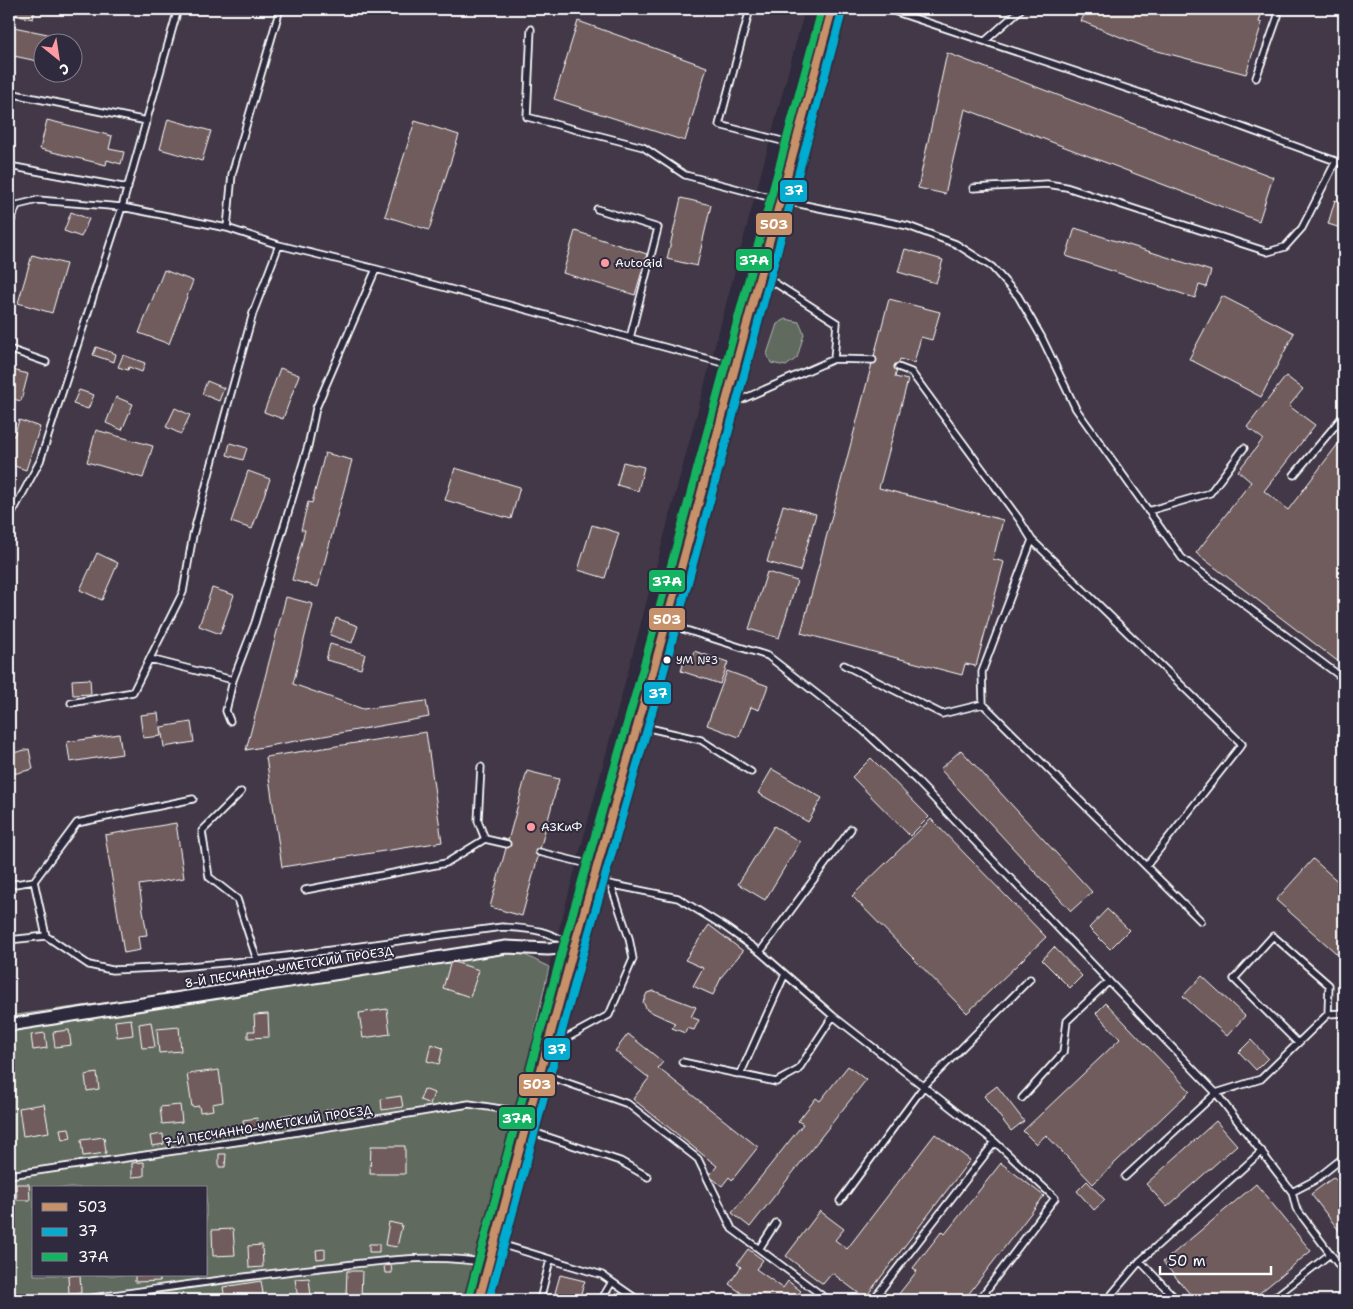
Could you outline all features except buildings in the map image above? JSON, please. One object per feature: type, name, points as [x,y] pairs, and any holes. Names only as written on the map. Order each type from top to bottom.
[{"type":"main road","points":[[479,1300],[594,873],[666,623],[722,408],[832,9]]},
{"type":"street","name":"8-Й ПЕСЧАННО-УМЕТСКИЙ ПРОЕЗД","points":[[9,1025],[506,947],[548,949],[574,947]]},
{"type":"lane","points":[[9,519],[40,462],[122,208],[178,9]]},
{"type":"lane","points":[[227,228],[232,174],[280,9]]},
{"type":"lane","points":[[750,9],[719,125],[795,144]]},
{"type":"lane","points":[[887,9],[1228,122],[1344,164]]},
{"type":"lane","points":[[985,41],[1021,9]]},
{"type":"lane","points":[[1256,78],[1278,16],[1274,9]]},
{"type":"lane","points":[[531,29],[527,117],[643,148],[685,176],[780,200],[908,226],[956,244],[992,267],[1018,296],[1041,336],[1076,409],[1182,558],[1344,679]]},
{"type":"lane","points":[[9,92],[146,121]]},
{"type":"lane","points":[[973,188],[1046,184],[1066,187],[1268,252],[1285,247],[1302,228],[1336,161]]},
{"type":"lane","points":[[9,166],[128,188]]},
{"type":"lane","points":[[9,206],[38,200],[122,208],[227,228],[279,245],[376,269],[734,366]]},
{"type":"lane","points":[[9,226],[17,205]]},
{"type":"lane","points":[[597,208],[658,228],[630,338]]},
{"type":"lane","points":[[71,703],[133,692],[183,592],[194,535],[253,313],[279,245]]},
{"type":"lane","points":[[230,721],[226,711],[233,680],[255,622],[308,446],[316,408],[376,269]]},
{"type":"lane","points":[[759,273],[837,323],[834,359]]},
{"type":"lane","points":[[9,350],[46,362]]},
{"type":"lane","points":[[722,408],[834,359],[873,360]]},
{"type":"lane","points":[[898,367],[911,372],[1019,519],[1032,540],[1242,744],[1147,865]]},
{"type":"lane","points":[[1294,475],[1344,415]]},
{"type":"lane","points":[[1148,511],[1210,493],[1244,448]]},
{"type":"lane","points":[[1032,540],[982,672],[983,704],[1147,865],[1201,921]]},
{"type":"lane","points":[[666,623],[768,656],[863,730],[916,780],[1216,1093],[1262,1150],[1292,1192],[1296,1208],[1344,1272]]},
{"type":"lane","points":[[150,659],[233,680]]},
{"type":"lane","points":[[844,665],[942,714],[983,704]]},
{"type":"lane","points":[[638,725],[701,740],[751,772]]},
{"type":"lane","points":[[481,766],[478,821],[484,839]]},
{"type":"lane","points":[[241,792],[202,831],[209,877],[237,899],[257,960]]},
{"type":"lane","points":[[9,885],[34,881],[77,823],[193,799]]},
{"type":"lane","points":[[760,952],[851,829]]},
{"type":"lane","points":[[305,890],[446,863],[484,839],[507,844]]},
{"type":"lane","points":[[540,852],[594,873],[611,885],[678,898],[725,927],[760,952],[833,1016],[995,1142],[1055,1198],[979,1300]]},
{"type":"lane","points":[[34,881],[46,936]]},
{"type":"lane","points":[[546,1050],[609,1015],[633,959],[629,938],[611,885]]},
{"type":"lane","points":[[9,940],[46,936],[89,965],[112,970],[178,967],[257,960],[502,927],[539,929],[557,936],[574,947]]},
{"type":"lane","points":[[1298,1042],[1234,979],[1273,936],[1329,985],[1328,1014]]},
{"type":"lane","points":[[740,1075],[785,974]]},
{"type":"lane","points":[[840,1201],[924,1086],[1030,979]]},
{"type":"lane","points":[[1022,1098],[1063,1053],[1068,1021],[1109,981]]},
{"type":"lane","points":[[1125,1177],[1216,1093],[1261,1079],[1328,1014],[1344,1013]]},
{"type":"lane","points":[[682,1062],[776,1082],[798,1070],[833,1016]]},
{"type":"lane","points":[[540,1074],[628,1104],[698,1159],[732,1229],[828,1300]]},
{"type":"lane","name":"7-Й ПЕСЧАННО-УМЕТСКИЙ ПРОЕЗД","points":[[9,1175],[248,1140],[469,1104],[527,1121],[620,1161],[648,1177]]},
{"type":"lane","points":[[873,1300],[995,1142]]},
{"type":"lane","points":[[1107,1300],[1140,1261],[1262,1150]]},
{"type":"lane","points":[[1292,1192],[1315,1180],[1344,1157]]},
{"type":"lane","points":[[760,1249],[776,1223]]},
{"type":"lane","points":[[495,1242],[602,1275],[638,1300]]},
{"type":"lane","points":[[1271,1300],[1330,1254]]},
{"type":"lane","points":[[79,1300],[253,1275],[422,1257],[467,1260],[489,1264]]},
{"type":"lane","points":[[540,1300],[550,1260]]},
{"type":"lane","points":[[1140,1261],[1177,1300]]},
{"type":"lane","points":[[603,1298],[612,1282]]},
{"type":"shaded area","points":[[9,9],[805,9],[549,967],[501,943],[249,983],[9,1016]]},
{"type":"shaded area","points":[[843,9],[1344,9],[1344,1300],[491,1300],[580,972],[675,637]]},
{"type":"green space","points":[[786,319],[799,322],[804,334],[797,358],[786,366],[771,363],[767,354],[777,324]]},
{"type":"green space","points":[[501,943],[549,967],[497,1202],[471,1300],[9,1300],[9,1016],[249,983]]},
{"type":"transit line","name":"37А","points":[[469,1297],[564,944],[647,654],[822,9]]},
{"type":"transit line","name":"503","points":[[479,1300],[574,947],[657,657],[832,9]]},
{"type":"transit line","name":"37","points":[[489,1300],[584,950],[667,660],[842,12]]},
{"type":"place","name":"AutoGid","points":[[605,263]]},
{"type":"place","name":"УМ №3","points":[[667,660]]},
{"type":"place","name":"АЗКиФ","points":[[531,827]]}]
